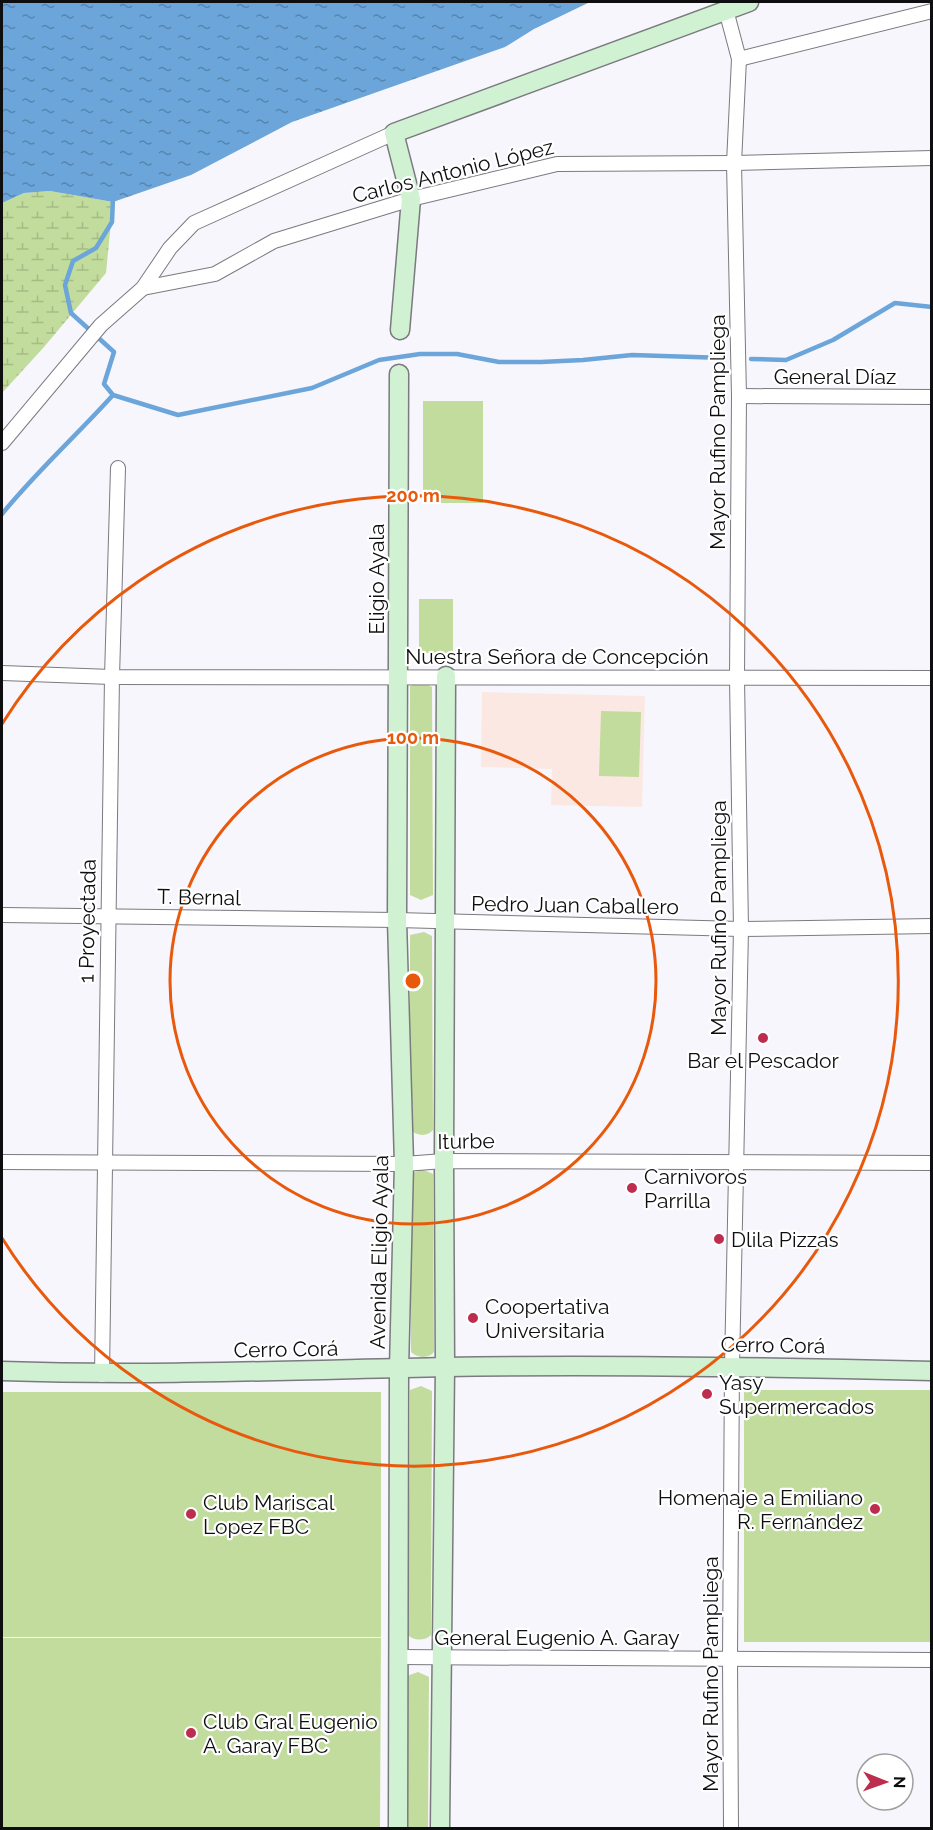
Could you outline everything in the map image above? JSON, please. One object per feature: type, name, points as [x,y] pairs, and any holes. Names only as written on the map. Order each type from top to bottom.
[{"type":"street","points":[[2,443],[101,326],[143,288],[170,248],[194,223],[394,133],[750,2]]},
{"type":"street","name":"Mayor Rufino Pampliega","points":[[726,10],[740,59],[734,163],[739,396],[738,678],[741,929],[732,1367],[731,1828]]},
{"type":"street","points":[[740,59],[932,11]]},
{"type":"street","points":[[394,133],[411,199],[400,330]]},
{"type":"street","name":"Carlos Antonio López","points":[[143,288],[215,274],[274,241],[411,199],[557,164],[734,163],[932,158]]},
{"type":"street","name":"Eligio Ayala","points":[[398,676],[399,374]]},
{"type":"street","name":"General Díaz","points":[[739,396],[932,398]]},
{"type":"street","name":"1 Proyectada","points":[[102,1375],[112,677],[118,468]]},
{"type":"street","name":"Nuestra Señora de Concepción","points":[[2,673],[112,677],[932,678]]},
{"type":"street","name":"Avenida Eligio Ayala","points":[[398,676],[397,920],[404,1164],[399,1369],[398,1828]]},
{"type":"street","points":[[440,1828],[445,1367],[446,676]]},
{"type":"street","name":"T. Bernal","points":[[2,915],[397,920]]},
{"type":"street","name":"Pedro Juan Caballero","points":[[397,920],[741,929],[932,926]]},
{"type":"street","name":"Iturbe","points":[[2,1162],[932,1163]]},
{"type":"street","name":"Cerro Corá","points":[[2,1371],[102,1375],[445,1367],[732,1367],[932,1371]]},
{"type":"street","name":"General Eugenio A. Garay","points":[[398,1657],[932,1660]]},
{"type":"shaded area","points":[[482,692],[645,696],[642,807],[551,805],[552,769],[481,767]]},
{"type":"green space","points":[[50,191],[113,202],[106,273],[2,393],[2,203],[24,193]]},
{"type":"green space","points":[[423,401],[483,401],[483,503],[423,503]]},
{"type":"green space","points":[[419,599],[453,599],[453,653],[419,653]]},
{"type":"green space","points":[[421,682],[432,687],[433,895],[421,900],[410,895],[410,686]]},
{"type":"green space","points":[[601,711],[641,712],[639,777],[599,776]]},
{"type":"green space","points":[[424,932],[432,936],[433,1130],[422,1135],[410,1130],[410,935]]},
{"type":"green space","points":[[422,1169],[433,1174],[434,1352],[422,1357],[411,1352],[411,1174]]},
{"type":"green space","points":[[421,1386],[432,1391],[431,1635],[419,1640],[408,1635],[410,1390]]},
{"type":"green space","points":[[744,1390],[931,1390],[931,1642],[744,1642]]},
{"type":"green space","name":"Club Mariscal Lopez FBC","points":[[2,1392],[381,1392],[381,1637],[2,1637]]},
{"type":"green space","name":"Club Gral Eugenio A. Garay FBC","points":[[2,1638],[381,1638],[380,1828],[2,1828]]},
{"type":"green space","points":[[418,1672],[429,1677],[428,1828],[406,1828],[407,1676]]},
{"type":"water","points":[[2,2],[590,2],[534,29],[505,47],[292,122],[191,175],[113,202],[50,191],[24,193],[2,203]]},
{"type":"waterway","points":[[113,198],[112,222],[96,248],[73,261],[65,285],[71,313],[114,352],[104,384],[113,395],[178,415],[312,388],[379,360],[420,354],[457,354],[499,362],[583,360],[632,355],[725,358]]},
{"type":"waterway","points":[[751,359],[786,360],[833,340],[895,303],[932,307]]},
{"type":"waterway","points":[[2,514],[113,395]]},
{"type":"place","name":"Bar el Pescador","points":[[763,1038]]},
{"type":"place","name":"Carnivoros Parrilla","points":[[632,1188]]},
{"type":"place","name":"Dlila Pizzas","points":[[719,1239]]},
{"type":"place","name":"Coopertativa Universitaria","points":[[473,1318]]},
{"type":"place","name":"Yasy Supermercados","points":[[707,1394]]},
{"type":"place","name":"Homenaje a Emiliano R. Fernández","points":[[875,1509]]},
{"type":"place","name":"Club Mariscal Lopez FBC","points":[[191,1514]]},
{"type":"place","name":"Club Gral Eugenio A. Garay FBC","points":[[191,1733]]}]
